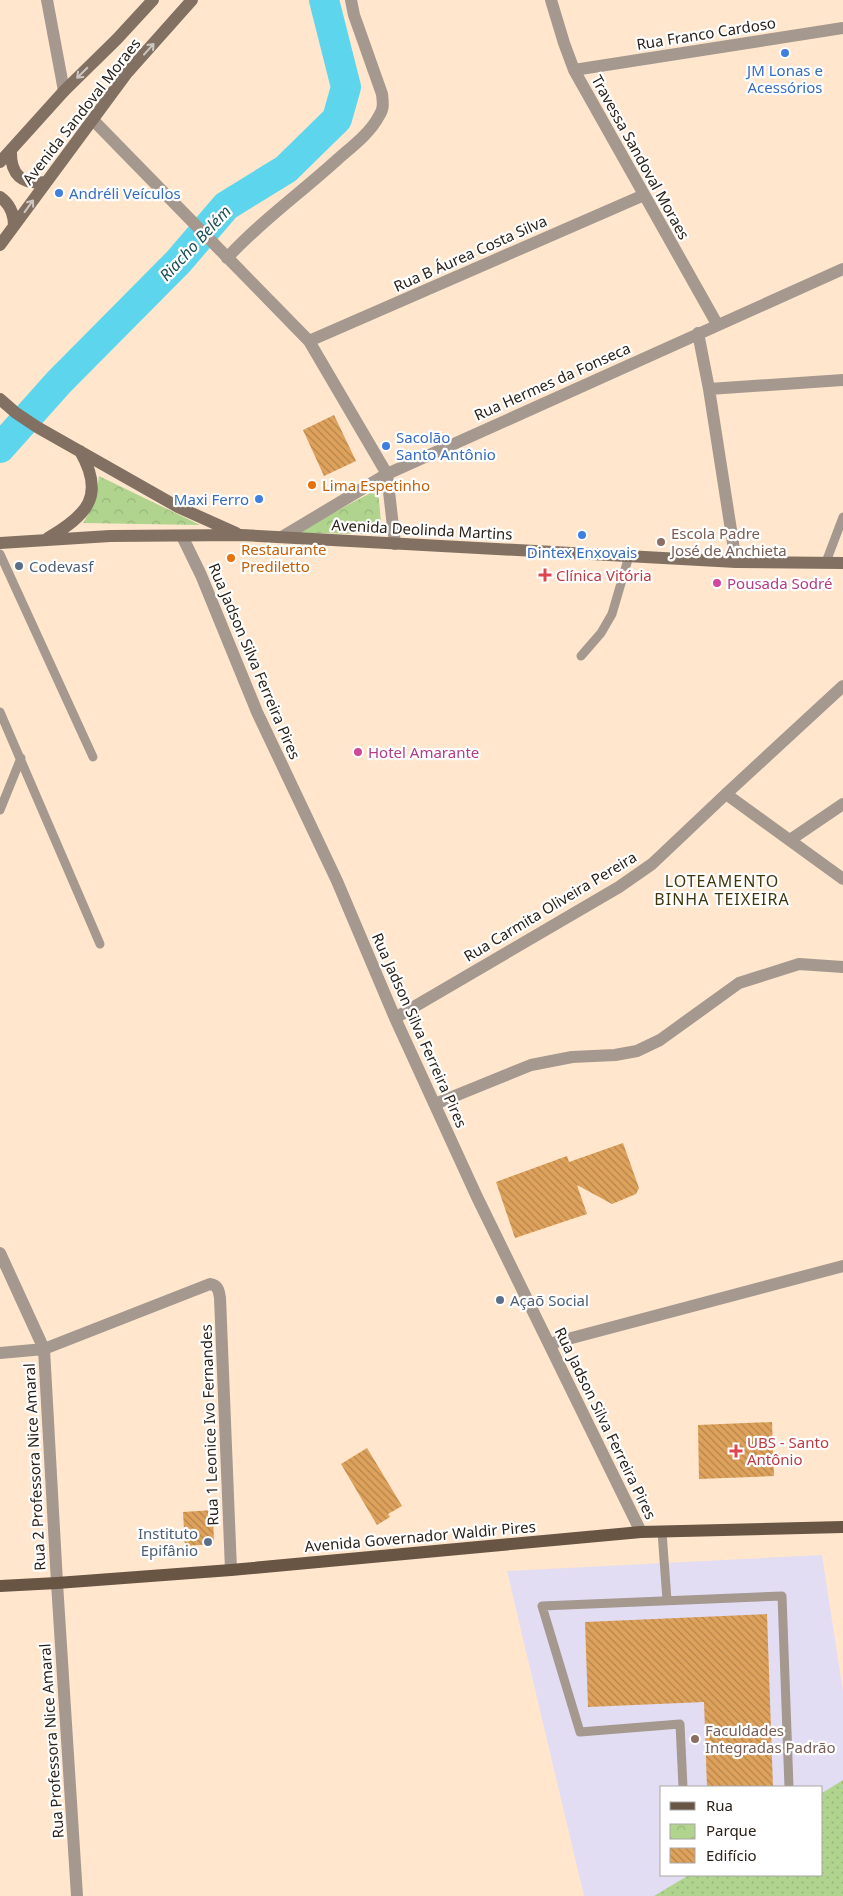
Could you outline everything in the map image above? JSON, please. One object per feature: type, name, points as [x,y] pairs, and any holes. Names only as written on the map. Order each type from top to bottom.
[{"type":"main road","name":"Avenida Sandoval Moraes","points":[[0,162],[64,91],[117,39],[153,0]]},
{"type":"main road","name":"Avenida Sandoval Moraes","points":[[0,245],[127,73],[192,0]]},
{"type":"main road","points":[[10,150],[10,162],[15,171],[25,181],[32,184],[46,182]]},
{"type":"main road","points":[[0,197],[11,210],[14,226]]},
{"type":"main road","points":[[0,399],[16,413],[37,427],[178,507],[241,535]]},
{"type":"main road","points":[[44,540],[76,520],[86,507],[92,491],[92,478],[88,465],[78,449]]},
{"type":"main road","name":"Avenida Deolinda Martins","points":[[0,543],[118,536],[241,535],[736,562],[843,563]]},
{"type":"main road","name":"Avenida Governador Waldir Pires","points":[[0,1586],[57,1584],[231,1570],[641,1532],[843,1527]]},
{"type":"street","points":[[47,0],[64,91]]},
{"type":"street","points":[[228,258],[258,227],[350,148],[379,117],[384,106],[382,94],[354,15],[351,0]]},
{"type":"street","name":"Travessa Sandoval Moraes","points":[[551,0],[574,70],[717,324]]},
{"type":"street","name":"Rua Franco Cardoso","points":[[574,70],[843,28]]},
{"type":"street","points":[[93,120],[214,246],[309,341],[387,474],[395,544]]},
{"type":"street","name":"Rua B Áurea Costa Silva","points":[[309,341],[644,195]]},
{"type":"street","name":"Rua Hermes da Fonseca","points":[[282,537],[387,474],[717,324],[843,269]]},
{"type":"street","points":[[698,333],[709,389],[736,562]]},
{"type":"street","points":[[709,389],[843,380]]},
{"type":"street","name":"Rua Jadson Silva Ferreira Pires","points":[[182,536],[201,574],[257,712],[337,881],[396,1018],[477,1196],[641,1532]]},
{"type":"street","name":"Rua Carmita Oliveira Pereira","points":[[396,1018],[610,892],[652,864],[843,686]]},
{"type":"street","points":[[726,794],[843,879]]},
{"type":"street","points":[[790,840],[843,804]]},
{"type":"street","points":[[435,1104],[531,1065],[572,1057],[615,1055],[637,1051],[660,1040],[739,983],[798,964],[843,967]]},
{"type":"street","points":[[0,1253],[44,1349],[0,1353]]},
{"type":"street","points":[[549,1344],[843,1266]]},
{"type":"street","name":"Rua 1 Leonice Ivo Fernandes","points":[[44,1349],[210,1284],[216,1286],[219,1290],[220,1298],[231,1570]]},
{"type":"street","name":"Rua 2 Professora Nice Amaral","points":[[44,1349],[57,1584]]},
{"type":"street","name":"Rua Professora Nice Amaral","points":[[57,1584],[77,1896]]},
{"type":"lane","points":[[826,562],[843,517]]},
{"type":"lane","points":[[0,554],[94,757]]},
{"type":"lane","points":[[581,656],[601,632],[612,614],[629,556]]},
{"type":"lane","points":[[0,712],[100,944]]},
{"type":"lane","points":[[0,810],[21,758]]},
{"type":"lane","points":[[662,1532],[667,1600]]},
{"type":"lane","points":[[683,1786],[680,1724],[580,1732],[542,1606],[782,1596],[790,1786]]},
{"type":"shaded area","name":"Faculdades Integradas Padrão","points":[[822,1555],[843,1692],[843,1786],[823,1797],[823,1786],[660,1786],[660,1876],[690,1876],[656,1896],[584,1896],[507,1571]]},
{"type":"green space","points":[[99,476],[200,525],[83,523],[94,500]]},
{"type":"green space","points":[[378,489],[382,534],[299,533],[299,531]]},
{"type":"green space","points":[[843,1780],[843,1896],[654,1896],[687,1876],[823,1876],[823,1792]]},
{"type":"building","points":[[334,415],[356,461],[324,476],[303,430]]},
{"type":"building","points":[[623,1143],[639,1188],[636,1194],[612,1204],[577,1185],[587,1214],[515,1238],[496,1182],[567,1156],[569,1162]]},
{"type":"building","name":"UBS - Santo Antônio","points":[[772,1422],[774,1476],[699,1479],[698,1425]]},
{"type":"building","points":[[367,1448],[402,1506],[388,1514],[390,1517],[377,1525],[341,1464]]},
{"type":"building","points":[[213,1510],[214,1544],[185,1546],[183,1512]]},
{"type":"building","points":[[767,1614],[773,1786],[707,1786],[704,1702],[588,1707],[585,1622]]},
{"type":"waterway","name":"Riacho Belém","points":[[0,448],[59,382],[178,262],[226,206],[286,169],[337,119],[346,87],[324,0]]},
{"type":"place","name":"JM Lonas e Acessórios","points":[[785,53]]},
{"type":"place","name":"Andréli Veículos","points":[[59,193]]},
{"type":"place","name":"Sacolão Santo Antônio","points":[[386,446]]},
{"type":"place","name":"Lima Espetinho","points":[[312,485]]},
{"type":"place","name":"Maxi Ferro","points":[[259,499]]},
{"type":"place","name":"Dintex Enxovais","points":[[582,535]]},
{"type":"place","name":"Escola Padre José de Anchieta","points":[[661,542]]},
{"type":"place","name":"Restaurante Prediletto","points":[[231,558]]},
{"type":"place","name":"Codevasf","points":[[19,566]]},
{"type":"place","name":"Clínica Vitória","points":[[545,575]]},
{"type":"place","name":"Pousada Sodré","points":[[717,583]]},
{"type":"place","name":"Hotel Amarante","points":[[358,752]]},
{"type":"place","name":"Açaõ Social","points":[[500,1300]]},
{"type":"place","name":"UBS - Santo Antônio","points":[[736,1451]]},
{"type":"place","name":"Instituto Epifânio","points":[[208,1542]]},
{"type":"place","name":"Faculdades Integradas Padrão","points":[[695,1739]]},
{"type":"district","name":"LOTEAMENTO BINHA TEIXEIRA","points":[[722,890]]}]
